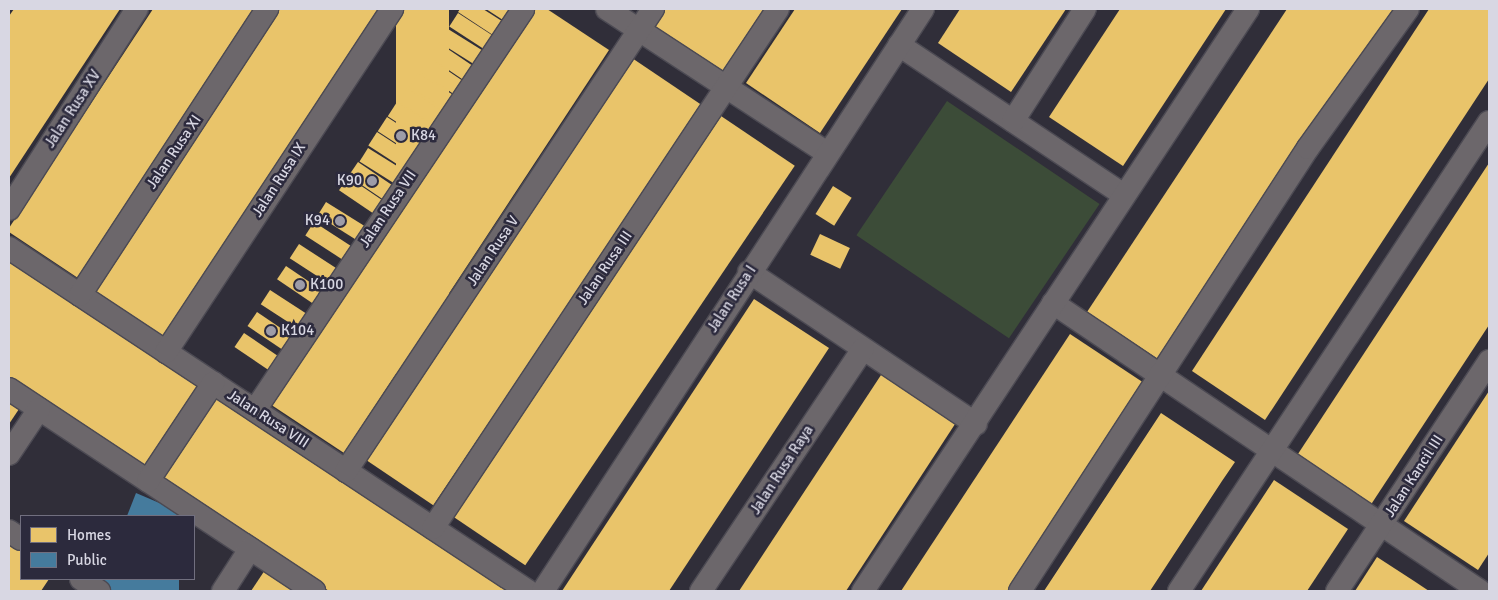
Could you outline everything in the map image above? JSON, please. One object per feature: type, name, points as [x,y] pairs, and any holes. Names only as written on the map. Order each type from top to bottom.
[{"type":"street","name":"Jalan Rusa XV","points":[[9,210],[137,9]]},
{"type":"street","name":"Jalan Rusa XI","points":[[80,295],[267,9]]},
{"type":"street","name":"Jalan Rusa IX","points":[[166,352],[392,9]]},
{"type":"street","name":"Jalan Rusa VII","points":[[255,410],[523,9]]},
{"type":"street","points":[[607,9],[827,153]]},
{"type":"street","name":"Jalan Rusa V","points":[[346,471],[653,9]]},
{"type":"street","name":"Jalan Rusa III","points":[[432,528],[778,9]]},
{"type":"street","name":"Jalan Rusa I","points":[[543,591],[749,272],[923,9]]},
{"type":"street","points":[[1013,121],[1085,9]]},
{"type":"street","points":[[863,591],[976,424],[1248,9]]},
{"type":"street","points":[[1020,591],[1308,148],[1408,9]]},
{"type":"street","points":[[899,45],[1124,196]]},
{"type":"street","points":[[1178,591],[1489,122]]},
{"type":"street","name":"Jalan Rusa VIII","points":[[9,248],[528,591]]},
{"type":"street","points":[[749,272],[976,424]]},
{"type":"street","points":[[1053,304],[1162,375],[1271,451],[1480,591]]},
{"type":"street","name":"Jalan Rusa Raya","points":[[701,591],[864,349]]},
{"type":"street","name":"Jalan Kancil III","points":[[1337,591],[1489,361]]},
{"type":"street","points":[[148,481],[213,383]]},
{"type":"street","points":[[9,389],[314,591]]},
{"type":"street","points":[[9,454],[39,409]]},
{"type":"street","points":[[9,531],[20,538]]},
{"type":"street","points":[[223,591],[250,549]]},
{"type":"street","points":[[75,591],[81,580]]},
{"type":"street","points":[[83,580],[99,591]]},
{"type":"green space","points":[[947,101],[1100,204],[1009,338],[856,235]]},
{"type":"building: Homes","points":[[14,9],[120,9],[9,178],[9,16]]},
{"type":"building: Homes","points":[[153,9],[259,9],[81,280],[9,232],[9,228]]},
{"type":"building: Homes","points":[[275,9],[381,9],[165,339],[91,289]]},
{"type":"building: Homes","points":[[396,9],[449,9],[449,399],[396,399]]},
{"type":"building: Homes","points":[[460,9],[483,9],[505,23],[496,37],[458,12]]},
{"type":"building: Homes","points":[[486,9],[514,9],[506,22]]},
{"type":"building: Homes","points":[[529,9],[547,9],[609,50],[344,453],[270,404]]},
{"type":"building: Homes","points":[[661,9],[768,9],[722,78],[648,29]]},
{"type":"building: Homes","points":[[795,9],[902,9],[820,133],[746,83]]},
{"type":"building: Homes","points":[[960,9],[1066,9],[1011,92],[938,43]]},
{"type":"building: Homes","points":[[1120,9],[1226,9],[1123,166],[1049,117]]},
{"type":"building: Homes","points":[[1287,9],[1393,9],[1161,361],[1087,312]]},
{"type":"building: Homes","points":[[1429,9],[1489,9],[1489,79],[1265,420],[1192,371]]},
{"type":"building: Homes","points":[[458,13],[495,37],[486,50],[449,26]]},
{"type":"building: Homes","points":[[448,29],[486,53],[478,66],[440,43]]},
{"type":"building: Homes","points":[[439,43],[476,68],[467,82],[429,57]]},
{"type":"building: Homes","points":[[629,56],[703,106],[433,505],[359,456]]},
{"type":"building: Homes","points":[[429,58],[466,83],[457,96],[420,71]]},
{"type":"building: Homes","points":[[418,73],[456,97],[448,110],[410,87]]},
{"type":"building: Homes","points":[[407,88],[444,112],[435,125],[398,101]]},
{"type":"building: Homes","points":[[397,102],[435,127],[425,141],[388,116]]},
{"type":"building: Homes","points":[[721,116],[795,166],[525,565],[451,516]]},
{"type":"building: Homes","name":"K84","points":[[387,117],[425,142],[415,156],[378,131]]},
{"type":"building: Homes","points":[[377,132],[415,157],[406,170],[368,145]]},
{"type":"building: Homes","points":[[368,148],[406,172],[398,185],[360,162]]},
{"type":"building: Homes","name":"K90","points":[[358,162],[395,187],[386,201],[348,176]]},
{"type":"building: Homes","points":[[1489,163],[1489,325],[1370,506],[1296,457]]},
{"type":"building: Homes","points":[[348,177],[385,202],[376,215],[339,190]]},
{"type":"building: Homes","points":[[833,186],[852,198],[834,226],[816,214]]},
{"type":"building: Homes","name":"K94","points":[[326,202],[364,226],[356,239],[318,216]]},
{"type":"building: Homes","points":[[314,222],[352,247],[343,260],[305,235]]},
{"type":"building: Homes","points":[[820,234],[850,248],[840,269],[810,255]]},
{"type":"building: Homes","points":[[299,244],[337,269],[327,283],[290,258]]},
{"type":"building: Homes","points":[[9,253],[208,385],[150,473],[9,380]]},
{"type":"building: Homes","name":"K100","points":[[286,266],[323,291],[314,304],[277,279]]},
{"type":"building: Homes","points":[[270,290],[308,315],[298,329],[261,304]]},
{"type":"building: Homes","points":[[754,299],[829,348],[737,488],[669,591],[562,591]]},
{"type":"building: Homes","name":"K104","points":[[257,312],[294,337],[285,351],[247,326]]},
{"type":"building: Homes","points":[[244,333],[281,358],[272,372],[234,347]]},
{"type":"building: Homes","points":[[1070,334],[1144,383],[1007,591],[901,591]]},
{"type":"building: Homes","points":[[883,372],[957,421],[846,591],[739,591]]},
{"type":"building: Homes","points":[[216,390],[521,591],[329,591],[158,478]]},
{"type":"building: Homes","points":[[1489,391],[1489,553],[1478,570],[1404,521]]},
{"type":"building: Homes","points":[[9,402],[19,409],[9,424]]},
{"type":"building: Homes","points":[[1161,413],[1235,462],[1150,591],[1044,591]]},
{"type":"building: Homes","points":[[1274,480],[1348,529],[1307,591],[1201,591]]},
{"type":"building: Homes","points":[[9,533],[20,541],[20,580],[48,580],[41,591],[9,591]]},
{"type":"building: Homes","points":[[1377,557],[1414,581],[1429,591],[1355,591]]},
{"type":"building: Homes","points":[[265,570],[297,591],[251,591]]},
{"type":"building: Public","points":[[136,493],[188,515],[127,515]]},
{"type":"building: Public","points":[[100,580],[179,580],[179,591],[100,591]]},
{"type":"place","name":"K84","points":[[401,136]]},
{"type":"place","name":"K90","points":[[372,181]]},
{"type":"place","name":"K94","points":[[340,221]]},
{"type":"place","name":"K100","points":[[300,285]]},
{"type":"place","name":"K104","points":[[271,331]]}]
